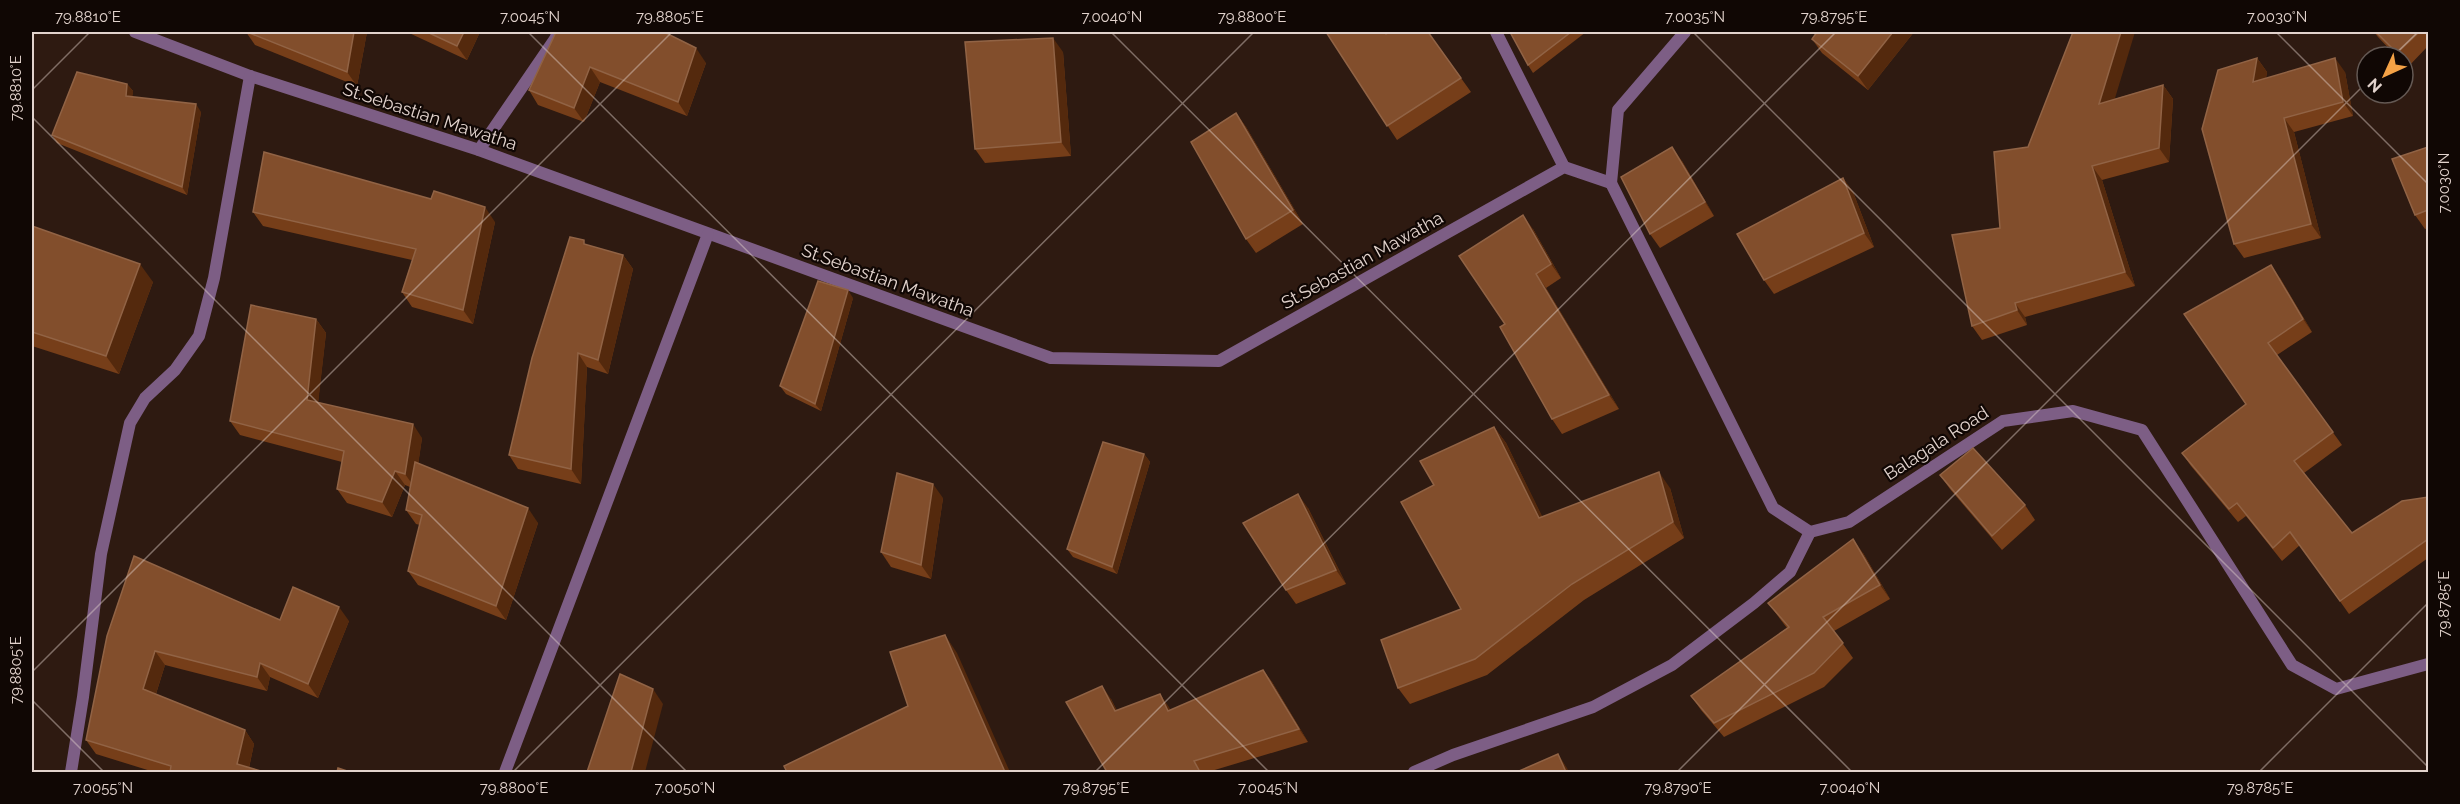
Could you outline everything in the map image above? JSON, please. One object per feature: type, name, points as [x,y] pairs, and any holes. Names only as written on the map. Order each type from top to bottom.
[{"type":"street","name":"St.Sebastian Mawatha","points":[[135,32],[250,76],[479,150],[1051,358],[1219,361],[1564,167]]},
{"type":"street","points":[[479,150],[558,32]]},
{"type":"street","points":[[1496,32],[1564,167],[1611,183]]},
{"type":"street","points":[[1414,772],[1453,755],[1593,707],[1672,665],[1754,603],[1790,572],[1810,532],[1773,508],[1611,183],[1618,110],[1685,32]]},
{"type":"street","points":[[71,772],[101,554],[130,423],[145,398],[175,370],[200,336],[214,278],[250,76]]},
{"type":"street","points":[[505,772],[708,234]]},
{"type":"street","name":"Balagala Road","points":[[1810,532],[1849,522],[2003,421],[2073,411],[2142,430],[2292,665],[2336,689],[2428,664]]},
{"type":"building","points":[[247,32],[354,32],[347,72]]},
{"type":"building","points":[[427,32],[464,32],[457,46]]},
{"type":"building","points":[[556,32],[664,32],[696,48],[678,102],[590,67],[574,108],[529,90]]},
{"type":"building","points":[[1326,32],[1385,32],[1386,34],[1390,32],[1428,32],[1461,78],[1387,126]]},
{"type":"building","points":[[1510,32],[1571,32],[1528,65]]},
{"type":"building","points":[[1817,32],[1893,32],[1858,76],[1812,39]]},
{"type":"building","points":[[2073,32],[2121,32],[2099,104],[2163,85],[2159,148],[2092,166],[2125,272],[2015,303],[2017,310],[1972,326],[1952,235],[2000,228],[1994,152],[2028,147]]},
{"type":"building","points":[[2376,32],[2419,32],[2405,45],[2389,45]]},
{"type":"building","points":[[1053,38],[1061,142],[975,149],[965,42]]},
{"type":"building","points":[[2257,58],[2253,82],[2335,58],[2343,102],[2284,118],[2311,224],[2234,244],[2202,129],[2218,70]]},
{"type":"building","points":[[77,72],[127,84],[126,96],[196,104],[182,187],[52,135]]},
{"type":"building","points":[[1236,113],[1293,210],[1246,239],[1191,142]]},
{"type":"building","points":[[1672,147],[1705,202],[1650,234],[1621,177]]},
{"type":"building","points":[[2428,147],[2428,210],[2415,215],[2392,159]]},
{"type":"building","points":[[264,152],[431,199],[434,191],[485,207],[463,310],[402,292],[416,249],[253,212]]},
{"type":"building","points":[[1843,178],[1864,233],[1764,280],[1737,234]]},
{"type":"building","points":[[1523,215],[1551,264],[1536,274],[1609,395],[1552,419],[1500,327],[1505,324],[1459,256]]},
{"type":"building","points":[[32,226],[140,264],[106,356],[32,332]]},
{"type":"building","points":[[570,237],[584,240],[584,244],[623,255],[598,360],[578,353],[571,469],[509,455],[532,358]]},
{"type":"building","points":[[2271,265],[2303,319],[2268,343],[2333,432],[2294,461],[2352,533],[2402,501],[2428,497],[2428,539],[2340,601],[2290,532],[2273,548],[2237,503],[2229,509],[2182,453],[2246,404],[2184,314]]},
{"type":"building","points":[[818,281],[848,290],[815,404],[780,386]]},
{"type":"building","points":[[251,305],[316,319],[307,400],[413,424],[405,474],[395,471],[382,502],[337,489],[344,451],[230,421]]},
{"type":"building","points":[[1494,427],[1539,518],[1659,472],[1673,522],[1572,584],[1475,659],[1398,688],[1381,640],[1461,609],[1401,502],[1434,485],[1420,461]]},
{"type":"building","points":[[1103,442],[1144,454],[1112,567],[1067,549]]},
{"type":"building","points":[[1973,448],[2025,505],[1992,536],[1940,475]]},
{"type":"building","points":[[415,462],[528,508],[496,606],[408,571],[422,515],[406,510]]},
{"type":"building","points":[[897,473],[933,484],[921,565],[881,552]]},
{"type":"building","points":[[1298,494],[1336,570],[1286,590],[1243,523]]},
{"type":"building","points":[[1853,539],[1880,585],[1823,617],[1843,643],[1814,673],[1714,723],[1691,696],[1789,627],[1768,603]]},
{"type":"building","points":[[134,556],[280,620],[293,587],[339,607],[308,684],[260,663],[257,677],[155,651],[143,689],[245,730],[237,764],[264,772],[170,772],[171,766],[86,740],[107,636]]},
{"type":"building","points":[[945,635],[1005,772],[787,772],[784,766],[908,706],[890,652]]},
{"type":"building","points":[[1263,670],[1299,729],[1194,761],[1200,772],[1107,772],[1066,702],[1102,686],[1115,711],[1160,694],[1168,711]]},
{"type":"building","points":[[620,674],[653,689],[631,772],[587,772]]},
{"type":"building","points":[[1558,754],[1566,772],[1519,772],[1519,771]]},
{"type":"building","points":[[338,768],[350,772],[337,772]]}]
